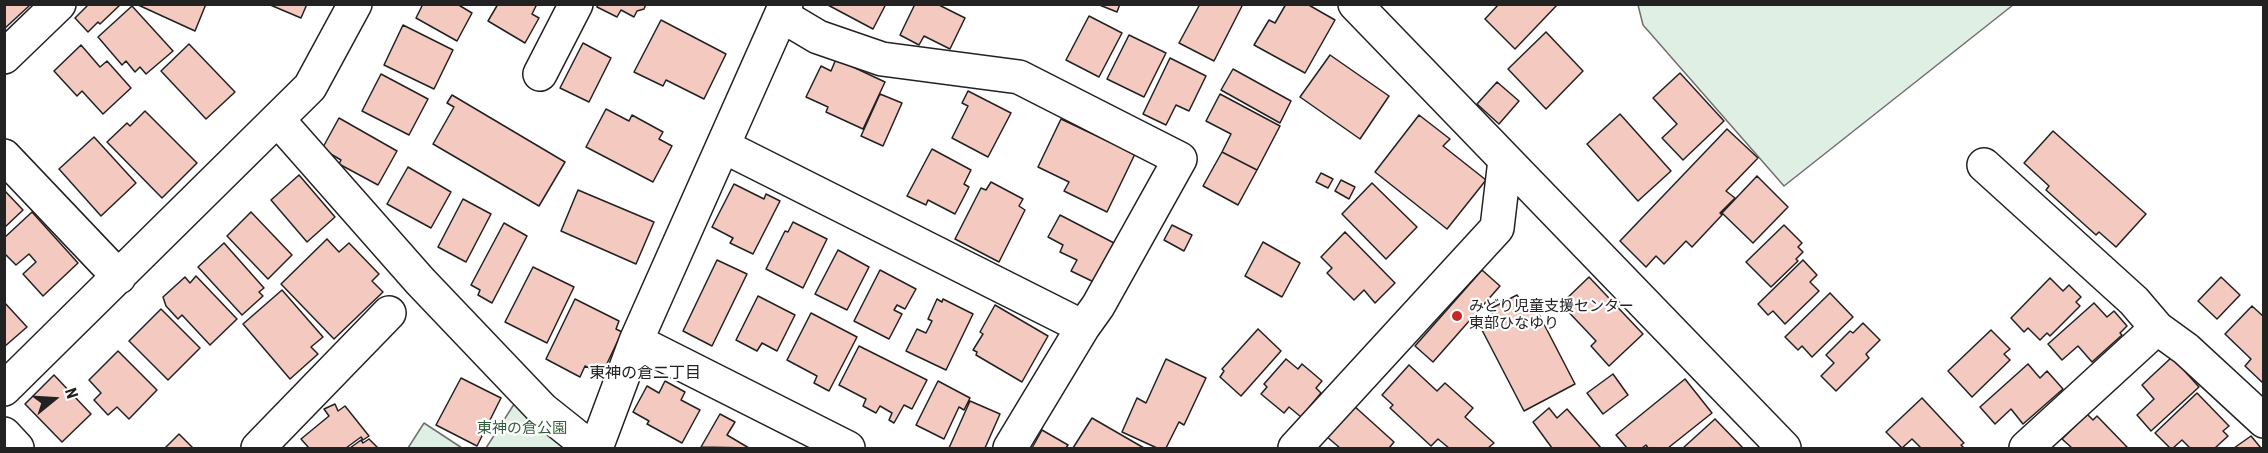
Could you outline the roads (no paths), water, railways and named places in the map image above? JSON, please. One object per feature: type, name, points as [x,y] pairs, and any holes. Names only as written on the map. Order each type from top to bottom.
[{"type":"street","points":[[4,57],[59,4]]},
{"type":"street","points":[[4,389],[310,87],[355,4]]},
{"type":"street","points":[[540,74],[576,4]]},
{"type":"street","points":[[1361,6],[1505,160],[1784,448]]},
{"type":"street","points":[[596,448],[636,341],[783,10],[818,37],[882,59],[1019,78],[1180,159],[1098,306],[1010,448]]},
{"type":"street","points":[[278,120],[420,281],[542,409],[591,448]]},
{"type":"street","points":[[723,146],[1083,327]]},
{"type":"street","points":[[4,156],[119,277]]},
{"type":"street","points":[[1295,448],[1497,228],[1505,160]]},
{"type":"street","points":[[1984,165],[2133,301],[2157,328],[2186,349],[2264,421]]},
{"type":"street","points":[[258,448],[389,313]]},
{"type":"street","points":[[2026,448],[2157,328]]},
{"type":"street","points":[[636,341],[848,448]]},
{"type":"street","points":[[4,434],[16,448]]},
{"type":"place","name":"みどり児童支援センター 東部ひなゆり","points":[[1457,316]]},
{"type":"district","name":"東神の倉二丁目","points":[[645,374]]},
{"type":"park label","name":"東神の倉公園","points":[[522,429]]}]
